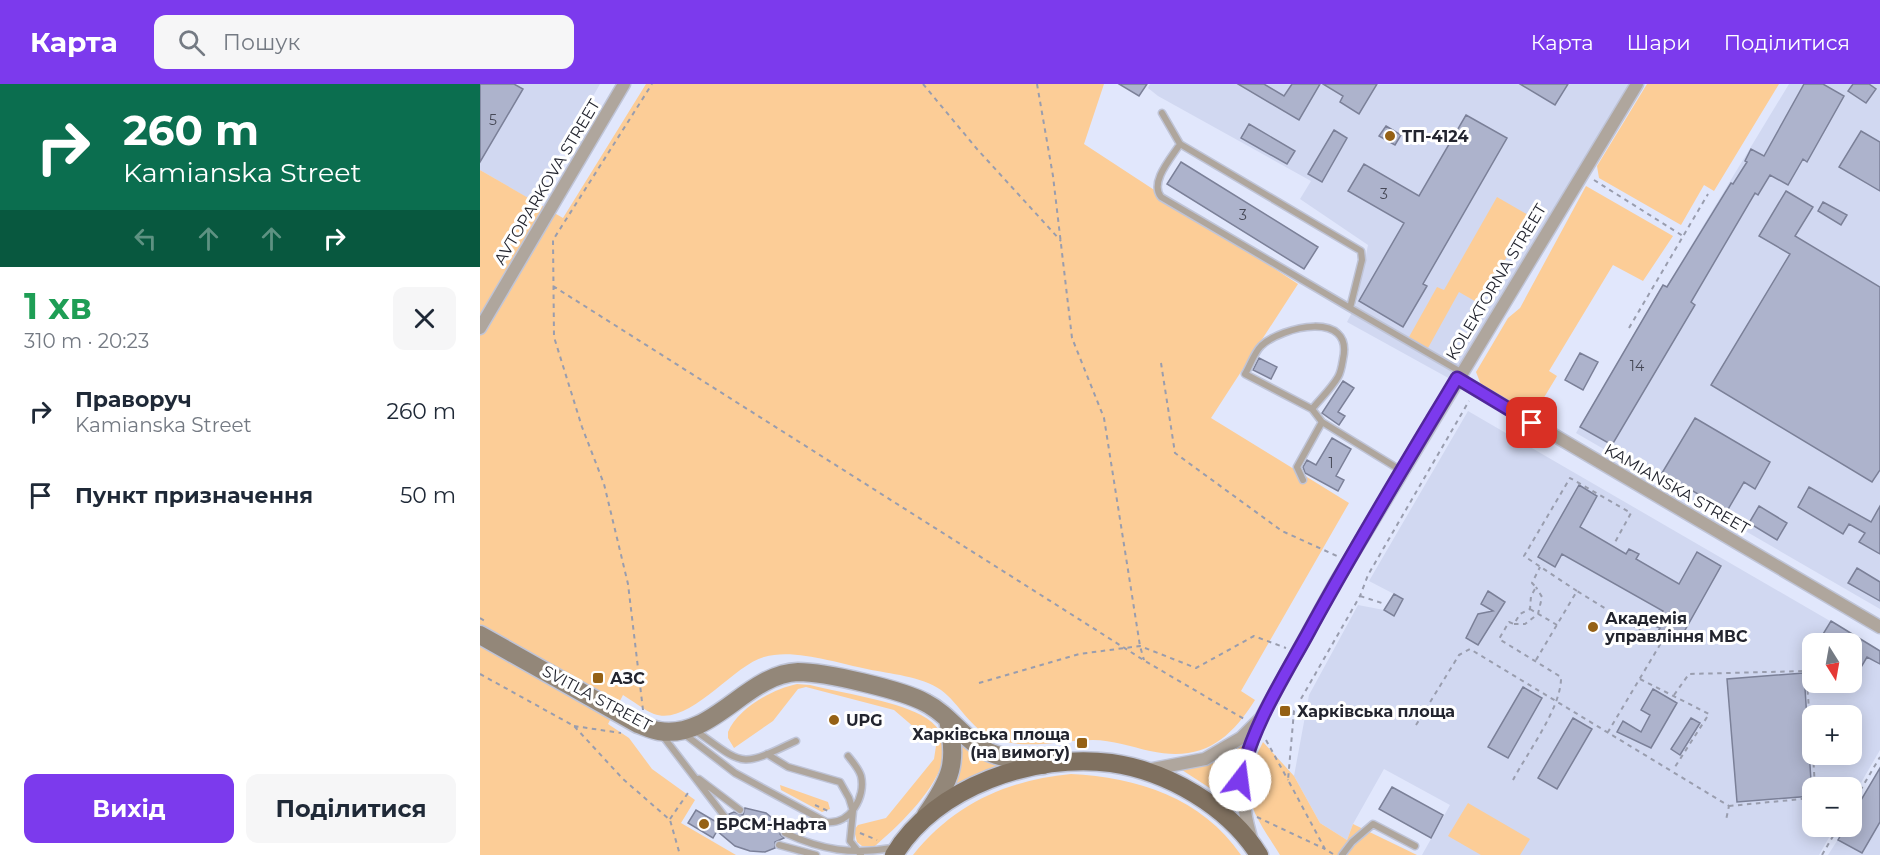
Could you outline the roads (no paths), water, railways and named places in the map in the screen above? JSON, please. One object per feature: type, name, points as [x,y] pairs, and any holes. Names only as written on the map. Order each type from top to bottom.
[{"type":"main road","name":"SVITLA STREET","points":[[480,635],[638,724],[659,731],[685,729],[711,717],[764,681],[798,672],[815,673],[914,697],[938,710],[981,748],[999,755],[1045,765]]},
{"type":"main road","points":[[922,822],[951,775],[954,753],[948,720]]},
{"type":"main road","points":[[892,848],[952,799],[980,783],[1045,765],[1076,762],[1112,763],[1143,771],[1185,789],[1215,807],[1237,826],[1256,850]]},
{"type":"street","name":"AVTOPARKOVA STREET","points":[[480,328],[624,84]]},
{"type":"street","name":"KOLEKTORNA STREET","points":[[1256,850],[1245,817],[1240,780],[1245,759],[1261,718],[1402,471],[1581,172],[1637,84]]},
{"type":"street","name":"KAMIANSKA STREET","points":[[1459,375],[1880,627]]},
{"type":"street","name":"KOLEKTORNA STREET","points":[[1143,771],[1205,759],[1241,738],[1261,718]]},
{"type":"lane","points":[[1162,113],[1180,144],[1361,250],[1362,260],[1350,308]]},
{"type":"lane","points":[[1180,144],[1157,183],[1156,189],[1161,197],[1459,375]]},
{"type":"lane","points":[[1312,409],[1339,376],[1344,355],[1344,345],[1340,336],[1331,328],[1319,326],[1282,333],[1260,346],[1245,374],[1312,409],[1322,422],[1402,471]]},
{"type":"lane","points":[[1303,480],[1297,467],[1322,422]]},
{"type":"lane","points":[[685,729],[730,757],[742,760],[767,754],[796,741]]},
{"type":"lane","points":[[685,729],[735,773],[826,822],[841,820],[853,811],[859,801],[861,774],[848,756]]},
{"type":"lane","points":[[659,731],[725,817]]},
{"type":"lane","points":[[767,754],[788,767],[840,782],[853,811],[850,841],[861,855]]},
{"type":"lane","points":[[693,776],[740,810]]},
{"type":"lane","points":[[1342,855],[1352,842],[1373,824],[1415,846]]},
{"type":"lane","points":[[785,833],[805,843],[861,855],[892,848]]},
{"type":"lane","points":[[779,845],[816,855]]},
{"type":"place","name":"ТП-4124","points":[[1390,136]]},
{"type":"place","name":"Академія управління МВС","points":[[1593,627]]},
{"type":"place","name":"АЗС","points":[[598,678]]},
{"type":"place","name":"Харківська площа","points":[[1285,711]]},
{"type":"place","name":"UPG","points":[[834,720]]},
{"type":"place","name":"Харківська площа (на вимогу)","points":[[1082,743]]},
{"type":"place","name":"БРСМ-Нафта","points":[[704,824]]}]
